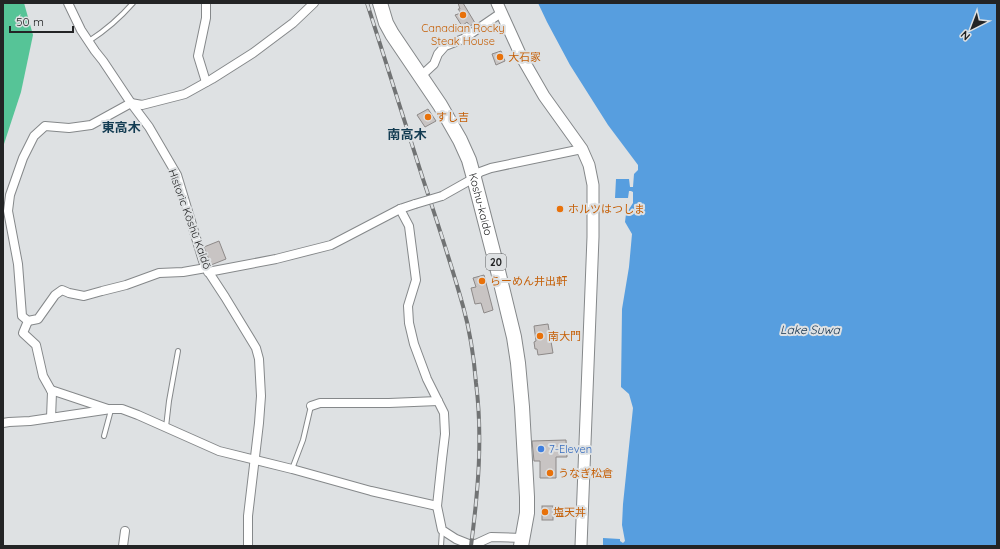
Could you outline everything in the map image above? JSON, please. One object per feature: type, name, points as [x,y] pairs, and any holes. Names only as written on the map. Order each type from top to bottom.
[{"type":"highway","name":"Koshu-kaido","points":[[380,3],[386,24],[440,105],[460,140],[469,160],[474,178],[514,337],[518,363],[527,497],[527,513],[521,542]]},
{"type":"street","name":"Historic Kōshū Kaidō","points":[[68,3],[88,42],[149,127],[177,176],[207,270],[256,348],[259,359],[261,396],[260,423],[248,516],[248,546]]},
{"type":"street","points":[[206,3],[206,18],[198,56],[206,82]]},
{"type":"street","points":[[28,321],[22,316],[18,264],[8,211],[10,195],[34,136],[45,126],[68,128],[91,125],[131,103],[142,105],[185,94],[253,53],[293,23],[314,3]]},
{"type":"street","points":[[421,76],[434,64],[438,54],[445,46],[463,39],[499,8],[521,56],[544,96],[582,149],[590,165],[593,185],[593,238],[581,546]]},
{"type":"street","points":[[28,321],[38,319],[55,295],[62,290],[84,296],[126,285],[159,273],[207,270],[276,259],[330,245],[400,209],[442,196],[474,178],[480,172],[492,168],[582,149]]},
{"type":"street","points":[[400,209],[409,226],[416,280],[408,306],[409,323],[414,344],[427,379],[444,413],[445,434],[437,506],[442,530],[456,539],[471,545],[491,538],[521,542]]},
{"type":"street","points":[[28,321],[23,333],[36,345],[43,376],[52,392],[51,418]]},
{"type":"street","points":[[51,390],[111,410]]},
{"type":"street","points":[[311,406],[320,403],[438,401]]},
{"type":"street","points":[[3,423],[122,409],[219,451],[371,491],[437,506]]},
{"type":"street","points":[[123,546],[125,531]]},
{"type":"lane","points":[[88,42],[104,31],[133,3]]},
{"type":"lane","points":[[166,427],[178,351]]},
{"type":"lane","points":[[292,469],[303,440],[311,406]]},
{"type":"lane","points":[[104,436],[111,410]]},
{"type":"lane","points":[[441,546],[442,530]]},
{"type":"green space","points":[[3,3],[24,3],[33,35],[21,92],[3,147]]},
{"type":"water","name":"Lake Suwa","points":[[538,3],[997,3],[997,546],[603,546],[603,538],[620,539],[623,543],[625,541],[622,525],[623,504],[633,408],[629,394],[621,387],[622,309],[629,267],[632,234],[625,222],[626,214],[633,203],[633,192],[629,191],[628,198],[615,198],[616,179],[629,179],[630,187],[633,187],[634,174],[638,170],[638,165],[608,125],[570,65]]},
{"type":"building","points":[[458,3],[463,3],[475,23],[470,26],[467,22],[462,26],[455,15],[461,13],[458,9],[460,9]]},
{"type":"building","points":[[501,51],[505,61],[496,65],[492,54]]},
{"type":"building","points":[[428,109],[436,121],[425,127],[417,115]]},
{"type":"building","points":[[219,241],[226,259],[211,265],[204,247]]},
{"type":"building","points":[[484,275],[493,310],[484,313],[481,303],[475,304],[471,288],[476,287],[473,278]]},
{"type":"building","points":[[548,324],[553,353],[538,355],[534,342],[536,341],[534,326]]},
{"type":"building","points":[[566,440],[567,457],[556,457],[556,478],[540,478],[540,461],[534,461],[532,441]]},
{"type":"building","points":[[542,506],[553,506],[553,520],[542,520]]},
{"type":"railway","points":[[367,3],[449,258],[470,335],[479,424],[478,485],[471,546]]},
{"type":"place","name":"Canadian Rocky Steak House","points":[[463,15]]},
{"type":"place","name":"大石家","points":[[500,57]]},
{"type":"place","name":"すし吉","points":[[428,117]]},
{"type":"place","name":"ホルツはつしま","points":[[560,209]]},
{"type":"place","name":"らーめん井出軒","points":[[482,281]]},
{"type":"place","name":"南大門","points":[[540,336]]},
{"type":"place","name":"7-Eleven","points":[[541,449]]},
{"type":"place","name":"うなぎ松倉","points":[[550,473]]},
{"type":"place","name":"塩天丼","points":[[545,512]]},
{"type":"district","name":"東高木","points":[[121,127]]},
{"type":"district","name":"南高木","points":[[407,134]]}]
